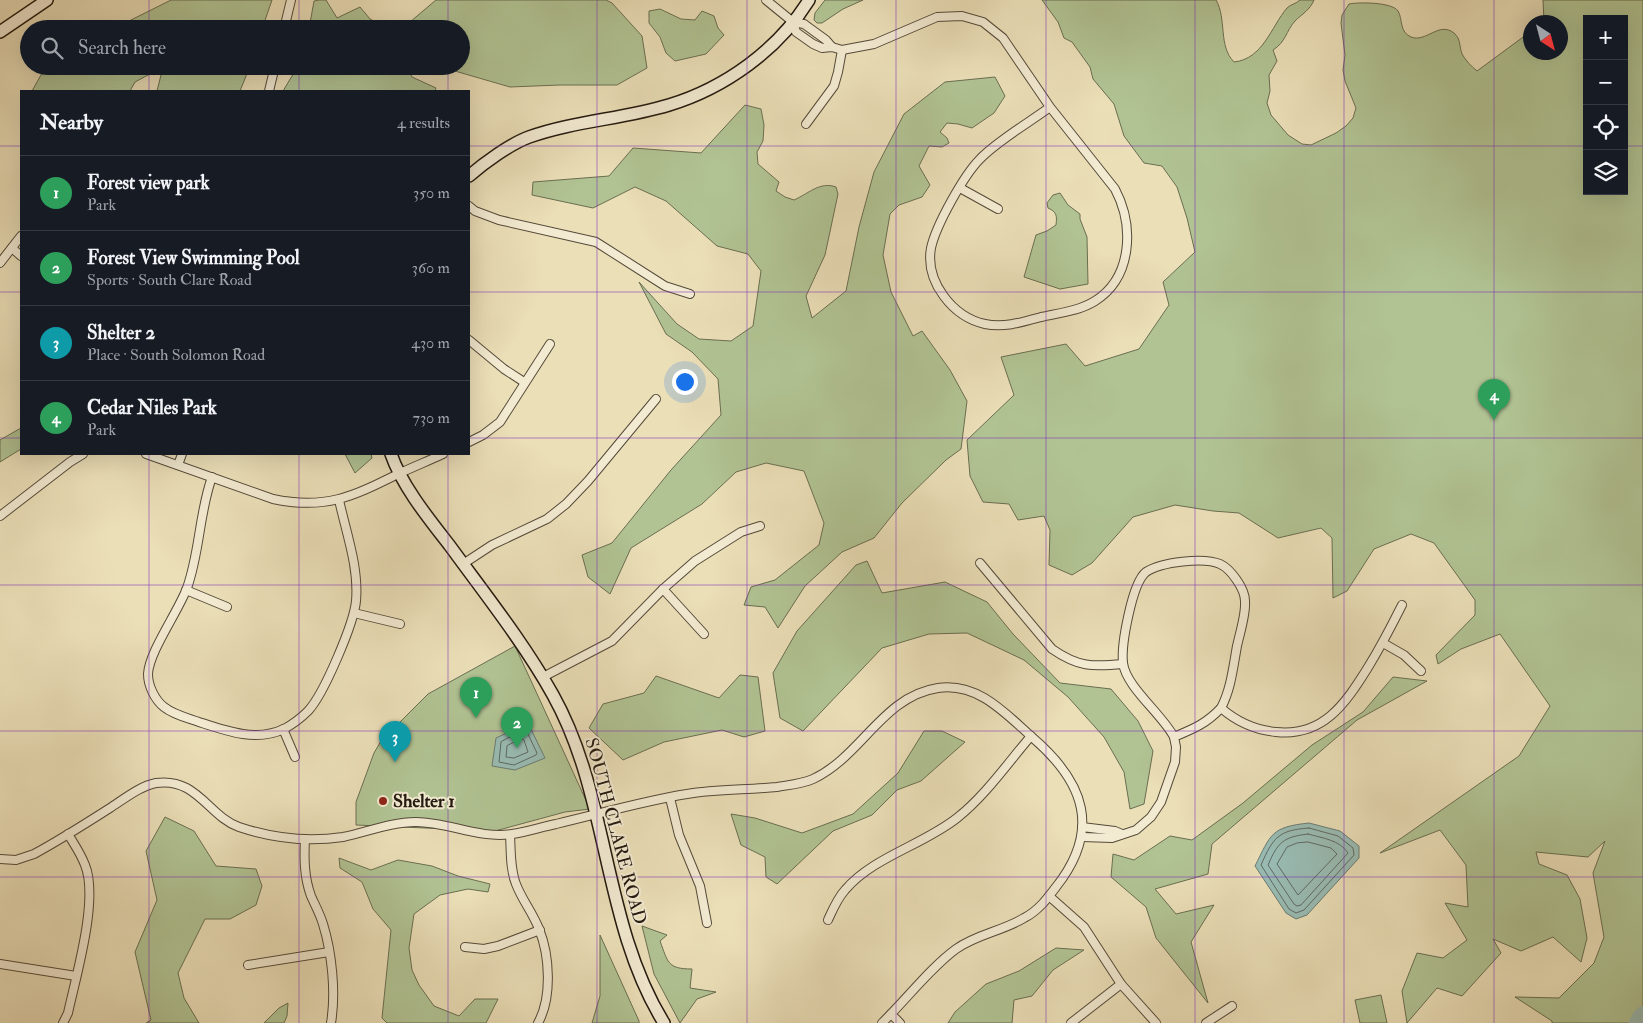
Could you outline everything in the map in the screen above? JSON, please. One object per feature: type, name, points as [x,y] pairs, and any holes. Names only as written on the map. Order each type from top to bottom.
[{"type":"street","points":[[0,32],[47,0]]},
{"type":"street","points":[[286,20],[291,0]]},
{"type":"street","points":[[766,0],[793,22],[802,23],[826,40],[832,47],[842,50],[874,44],[937,17],[972,18],[983,22],[1003,38],[1050,107],[1109,181],[1122,206],[1127,236],[1126,256],[1118,278],[1103,294],[1086,306],[1013,324],[997,326],[985,324],[965,316],[947,301],[934,278],[931,250],[940,222],[970,171],[980,158],[1050,107]]},
{"type":"street","points":[[470,175],[486,162],[527,138],[668,105],[711,89],[751,63],[781,36],[809,0]]},
{"type":"street","points":[[806,124],[834,86],[842,50]]},
{"type":"street","points":[[269,90],[273,75]]},
{"type":"street","points":[[960,188],[998,209]]},
{"type":"street","points":[[470,207],[499,220],[596,242],[664,286],[690,294]]},
{"type":"street","points":[[0,263],[20,237]]},
{"type":"street","points":[[12,248],[20,255]]},
{"type":"street","points":[[470,341],[504,369],[524,382]]},
{"type":"street","points":[[470,442],[483,435],[500,422],[550,344]]},
{"type":"street","points":[[463,564],[492,545],[546,519],[566,504],[588,481],[656,399]]},
{"type":"street","points":[[0,516],[81,455]]},
{"type":"street","points":[[149,455],[267,497],[292,503],[324,503],[339,500],[360,493],[441,455]]},
{"type":"street","points":[[178,465],[182,455]]},
{"type":"street","name":"SOUTH CLARE ROAD","points":[[391,455],[420,507],[543,677],[560,708],[585,771],[630,951],[644,986],[664,1023]]},
{"type":"street","points":[[212,478],[206,494],[197,552],[186,590],[150,663],[148,675],[150,686],[156,698],[164,707],[176,714],[235,733],[259,734],[283,729],[297,721],[318,698],[348,632],[356,600],[355,574],[339,500]]},
{"type":"street","points":[[543,677],[612,642],[663,589],[695,561],[726,540],[741,532],[760,526]]},
{"type":"street","points":[[1082,837],[1112,838],[1136,830],[1152,817],[1161,802],[1175,762],[1176,748],[1174,737],[1163,720],[1139,694],[1123,664],[1132,599],[1138,582],[1146,573],[1158,566],[1179,561],[1221,564],[1242,589],[1245,600],[1229,690],[1220,708],[1210,720],[1174,737]]},
{"type":"street","points":[[980,563],[1052,649],[1067,659],[1084,665],[1097,667],[1123,664]]},
{"type":"street","points":[[663,589],[704,634]]},
{"type":"street","points":[[186,590],[227,607]]},
{"type":"street","points":[[1220,708],[1229,715],[1260,730],[1286,733],[1305,730],[1330,716],[1348,700],[1383,643],[1402,605]]},
{"type":"street","points":[[354,613],[400,624]]},
{"type":"street","points":[[1383,643],[1404,655],[1421,671]]},
{"type":"street","points":[[0,858],[16,860],[34,854],[136,792],[155,783],[179,784],[198,795],[235,825],[270,836],[305,839],[343,837],[391,824],[418,822],[471,832],[510,835],[690,793],[747,790],[810,780],[828,770],[852,750],[895,707],[914,694],[939,688],[961,688],[978,693],[1051,754],[1068,776],[1079,800],[1082,837],[1069,871],[1034,912],[959,947],[946,957],[882,1023]]},
{"type":"street","points":[[283,729],[295,757]]},
{"type":"street","points":[[828,920],[836,902],[856,879],[869,869],[943,829],[958,818],[973,804],[1031,736]]},
{"type":"street","points":[[670,798],[682,842],[700,886],[707,923]]},
{"type":"street","points":[[1082,828],[1114,831],[1122,834]]},
{"type":"street","points":[[62,1023],[68,1013],[88,920],[90,888],[86,865],[68,834]]},
{"type":"street","points":[[510,835],[513,872],[516,883],[540,930],[544,946],[548,984],[542,1017],[538,1023]]},
{"type":"street","points":[[305,839],[304,864],[308,886],[323,924],[329,952],[334,1006],[331,1023]]},
{"type":"street","points":[[1049,896],[1084,927],[1120,984],[1156,1023]]},
{"type":"street","points":[[465,947],[484,949],[498,946],[540,930]]},
{"type":"street","points":[[248,966],[329,952]]},
{"type":"street","points":[[0,964],[76,976]]},
{"type":"street","points":[[1071,1023],[1120,984]]},
{"type":"street","points":[[1206,1023],[1232,1006]]},
{"type":"street","points":[[891,1014],[900,1023]]},
{"type":"green space","points":[[171,0],[272,0],[265,20],[131,20]]},
{"type":"green space","points":[[326,0],[337,18],[360,7],[372,20],[311,20],[314,1]]},
{"type":"green space","points":[[436,0],[606,0],[612,3],[642,36],[647,68],[617,85],[510,87],[469,75],[470,20],[412,20]]},
{"type":"green space","points":[[825,0],[863,0],[843,9],[822,23],[817,23],[814,20],[815,13]]},
{"type":"green space","points":[[1042,0],[1216,0],[1221,15],[1226,48],[1234,62],[1244,60],[1259,49],[1289,7],[1300,0],[1314,0],[1292,25],[1281,44],[1273,50],[1277,61],[1269,75],[1270,91],[1267,103],[1271,115],[1288,135],[1302,144],[1311,145],[1346,126],[1353,118],[1356,108],[1345,81],[1343,70],[1345,55],[1341,23],[1342,15],[1349,4],[1375,3],[1395,8],[1400,14],[1405,32],[1411,37],[1422,37],[1443,29],[1454,33],[1459,40],[1462,54],[1477,71],[1523,37],[1523,60],[1568,60],[1568,15],[1544,15],[1543,0],[1643,0],[1643,1023],[1552,1023],[1552,1021],[1515,997],[1559,998],[1594,963],[1604,937],[1593,873],[1605,841],[1588,857],[1536,852],[1539,864],[1567,875],[1580,899],[1587,938],[1581,962],[1553,937],[1521,951],[1493,939],[1501,953],[1462,996],[1437,988],[1407,1023],[1402,991],[1417,953],[1443,958],[1467,940],[1445,903],[1468,907],[1466,865],[1440,830],[1380,853],[1519,756],[1550,706],[1500,634],[1461,649],[1438,664],[1436,655],[1475,615],[1475,600],[1434,543],[1411,534],[1374,549],[1347,591],[1333,598],[1332,538],[1321,528],[1278,538],[1239,513],[1175,505],[1133,517],[1092,563],[1072,575],[1049,565],[1050,530],[1044,516],[1018,520],[1009,504],[983,502],[970,476],[967,440],[1014,395],[1001,357],[1066,344],[1085,366],[1139,349],[1169,305],[1163,282],[1195,252],[1177,187],[1162,166],[1144,163],[1124,136],[1114,104],[1093,79],[1090,67],[1072,42],[1064,38],[1058,22]]},
{"type":"green space","points":[[660,9],[681,19],[695,20],[702,11],[714,16],[718,28],[724,35],[706,54],[675,61],[666,53],[660,37],[649,23],[649,11]]},
{"type":"green space","points":[[41,75],[148,75],[135,82],[131,90],[33,90]]},
{"type":"green space","points":[[161,75],[246,75],[240,90],[157,90]]},
{"type":"green space","points":[[293,75],[411,75],[436,88],[435,90],[284,90]]},
{"type":"green space","points":[[995,77],[1005,96],[994,113],[972,128],[947,123],[940,132],[947,138],[949,143],[942,147],[929,146],[919,166],[930,185],[922,197],[899,205],[890,214],[883,255],[891,292],[913,336],[922,331],[950,370],[967,401],[961,449],[946,460],[902,503],[874,538],[842,552],[805,586],[778,628],[765,607],[744,605],[751,587],[775,580],[819,545],[824,523],[804,471],[766,463],[736,472],[702,504],[631,548],[610,594],[588,577],[582,555],[612,543],[671,470],[721,415],[718,379],[692,352],[666,334],[639,282],[677,324],[699,339],[731,341],[753,326],[761,271],[748,254],[717,246],[666,201],[635,187],[593,208],[532,195],[533,182],[609,176],[633,148],[701,153],[745,105],[761,109],[764,125],[763,141],[757,152],[758,164],[779,182],[776,191],[794,200],[814,189],[825,186],[836,187],[838,194],[825,255],[806,296],[812,318],[846,291],[859,227],[874,172],[904,114],[945,82]]},
{"type":"green space","points":[[1060,193],[1068,205],[1080,214],[1087,237],[1088,284],[1060,289],[1024,277],[1036,235],[1056,225],[1056,215],[1048,208],[1047,203],[1053,195]]},
{"type":"green space","points":[[20,429],[20,450],[0,462],[0,440]]},
{"type":"green space","points":[[346,455],[371,455],[372,458],[355,473]]},
{"type":"green space","points":[[867,561],[882,593],[945,582],[987,602],[1013,634],[1060,683],[1111,689],[1138,721],[1153,751],[1144,804],[1130,809],[1124,772],[1104,737],[1068,697],[1024,660],[967,633],[929,634],[882,648],[803,731],[780,718],[773,673],[797,631],[856,565]]},
{"type":"green space","points":[[515,646],[590,809],[565,812],[495,831],[356,825],[356,802],[374,753],[381,741],[428,694]]},
{"type":"green space","points":[[740,675],[758,677],[765,731],[744,737],[722,730],[664,742],[623,760],[589,728],[603,704],[644,693],[656,676],[719,698]]},
{"type":"green space","points":[[1393,677],[1427,681],[1357,720],[1212,844],[1208,874],[1155,889],[1176,914],[1214,905],[1191,942],[1208,1003],[1156,938],[1146,907],[1111,877],[1113,854],[1134,860],[1170,836],[1192,840],[1243,803],[1312,745],[1363,712]]},
{"type":"green space","points":[[924,731],[942,731],[965,742],[921,781],[897,790],[872,815],[833,831],[777,884],[766,877],[765,857],[741,845],[731,814],[755,818],[802,833],[853,814],[898,773]]},
{"type":"green space","points":[[165,817],[194,831],[216,866],[256,869],[262,886],[256,905],[230,919],[205,919],[178,973],[184,998],[199,1023],[146,1023],[151,1020],[135,952],[157,900],[146,851]]},
{"type":"green space","points":[[339,858],[371,870],[398,860],[432,866],[458,876],[490,884],[488,892],[468,889],[440,895],[414,914],[409,948],[412,970],[419,985],[434,1006],[459,1016],[475,999],[498,999],[486,1023],[387,1023],[382,1018],[391,930],[373,909],[362,882],[340,868]]},
{"type":"green space","points":[[642,926],[667,935],[660,941],[667,959],[673,966],[678,968],[692,969],[690,988],[716,992],[697,999],[680,1023],[654,974]]},
{"type":"green space","points":[[600,935],[639,1023],[592,1023],[600,996]]},
{"type":"green space","points":[[1056,948],[1084,950],[1053,970],[1032,996],[1014,1000],[1012,1023],[948,1023],[955,1012],[986,984],[1019,971]]},
{"type":"green space","points":[[1381,995],[1387,1023],[1360,1023],[1355,1000]]},
{"type":"green space","points":[[288,1003],[287,1016],[284,1023],[264,1023],[279,1008]]},
{"type":"water","points":[[528,723],[545,758],[515,770],[492,766],[496,738]]},
{"type":"water","points":[[1309,823],[1340,831],[1359,846],[1359,858],[1307,915],[1296,919],[1286,913],[1255,866],[1269,839],[1279,830]]},
{"type":"waterway","points":[[1636,1023],[1643,1013]]},
{"type":"place","name":"Cedar Niles Park","points":[[1494,420]]},
{"type":"place","name":"Forest view park","points":[[476,718]]},
{"type":"place","name":"Forest View Swimming Pool","points":[[517,748]]},
{"type":"place","name":"Shelter 2","points":[[395,762]]},
{"type":"place","name":"Shelter 1","points":[[383,801]]}]
